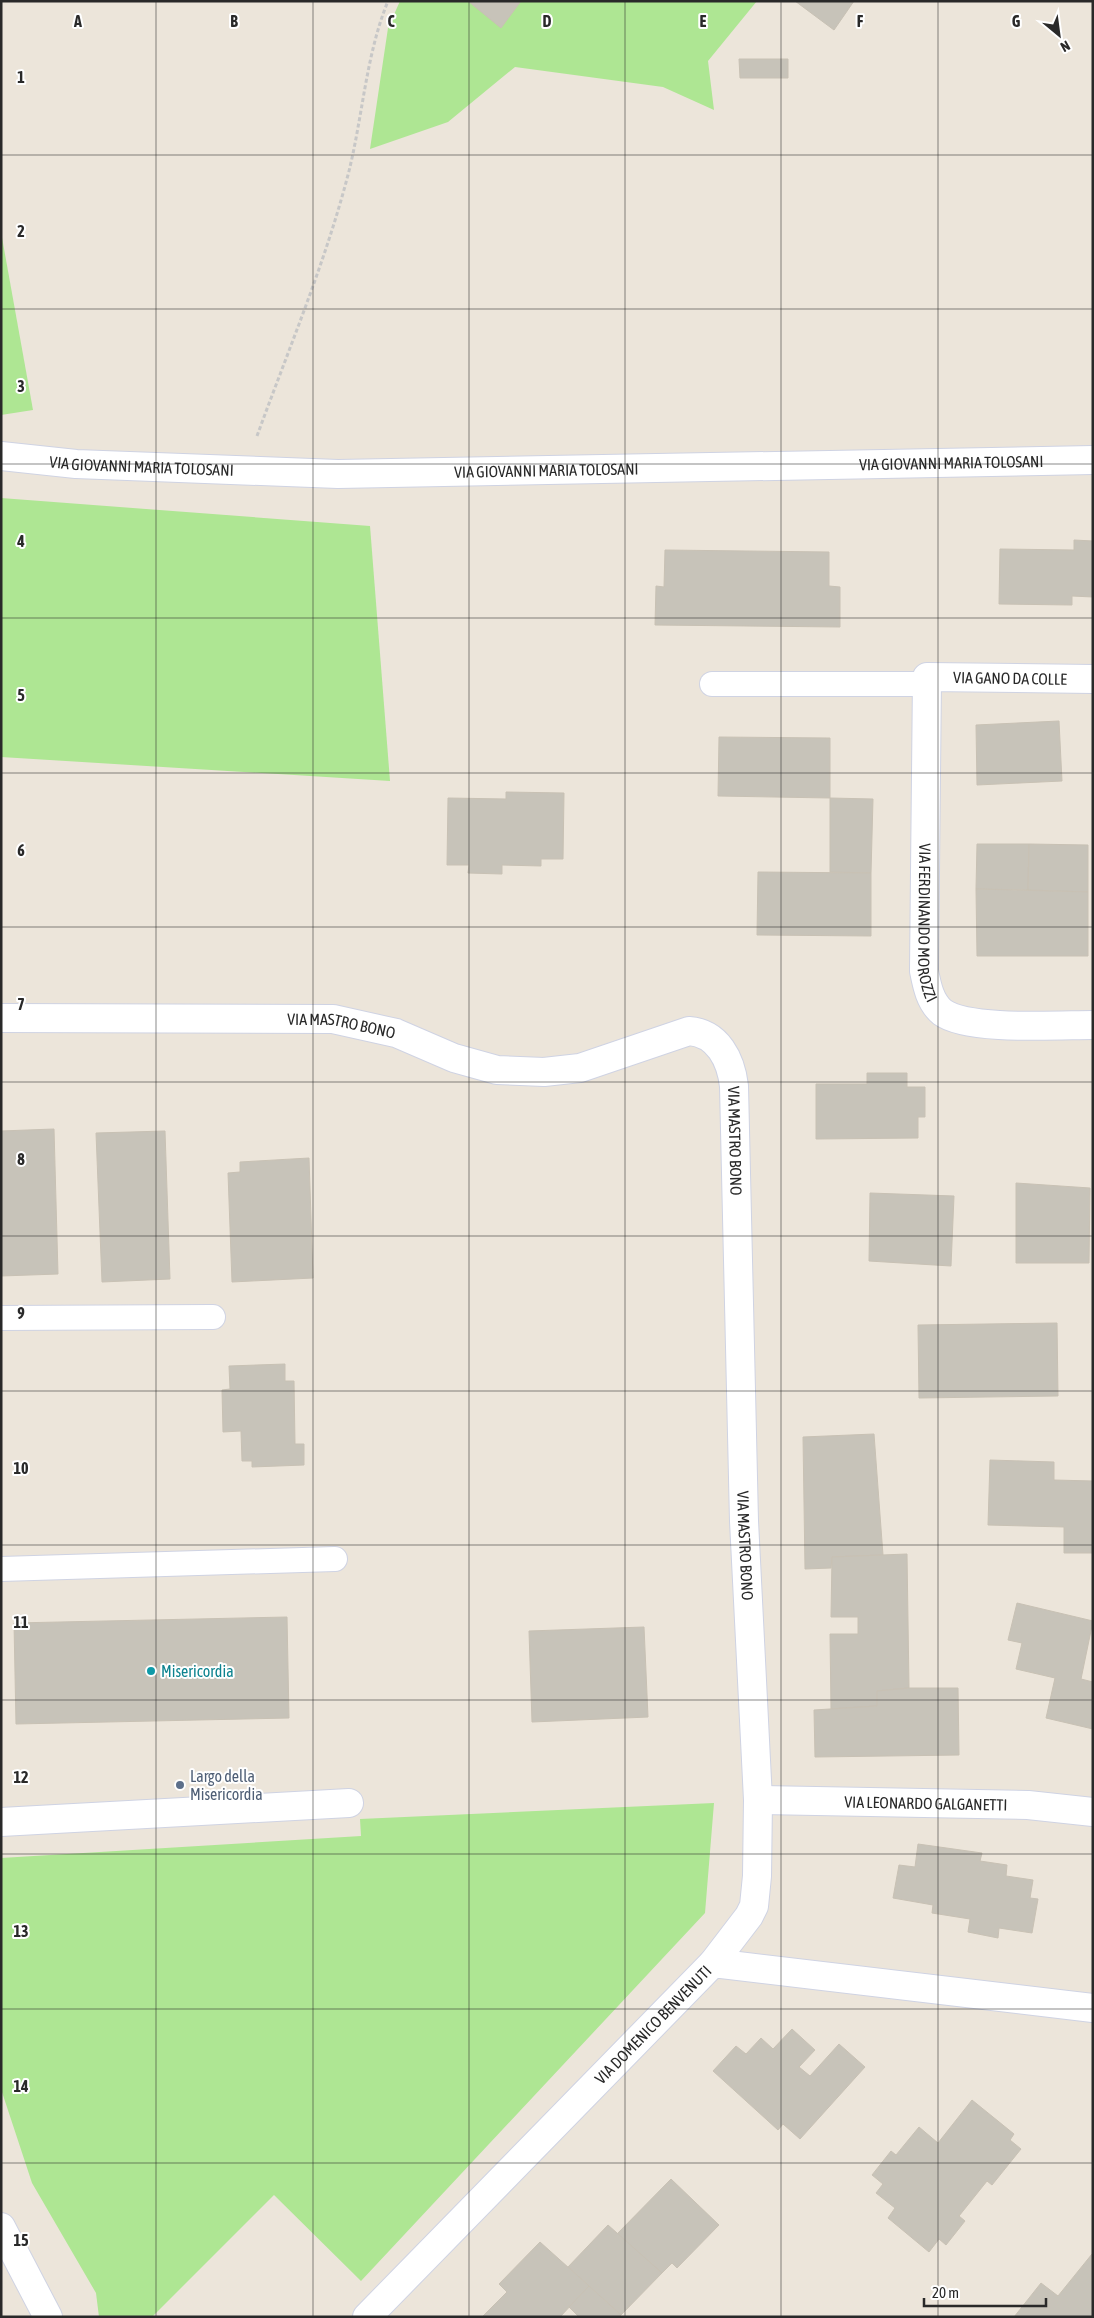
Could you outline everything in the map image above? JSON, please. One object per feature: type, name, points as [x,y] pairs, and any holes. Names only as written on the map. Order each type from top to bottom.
[{"type":"street","name":"VIA GIOVANNI MARIA TOLOSANI","points":[[1,456],[76,464],[244,472],[377,474],[1093,460]]},
{"type":"street","name":"VIA GANO DA COLLE","points":[[927,680],[1093,679]]},
{"type":"street","name":"VIA FERDINANDO MOROZZI","points":[[927,680],[924,971],[930,995],[942,1012],[964,1022],[1093,1025]]},
{"type":"street","name":"VIA MASTRO BONO","points":[[1,1018],[333,1019],[396,1033],[454,1058],[476,1065],[520,1072],[544,1072],[580,1068],[689,1031],[706,1035],[716,1043],[729,1061],[734,1086],[744,1521],[758,1800],[758,1876],[754,1906],[742,1929],[714,1963]]},
{"type":"street","name":"VIA LEONARDO GALGANETTI","points":[[758,1800],[1018,1805],[1093,1812]]},
{"type":"street","points":[[1,1822],[349,1803]]},
{"type":"street","name":"VIA DOMENICO BENVENUTI","points":[[367,2317],[714,1963],[1093,2008]]},
{"type":"street","points":[[1,2227],[48,2317]]},
{"type":"lane","points":[[712,684],[927,680]]},
{"type":"lane","points":[[1,1318],[212,1317]]},
{"type":"lane","points":[[1,1569],[335,1559]]},
{"type":"path","points":[[244,472],[333,225],[349,170],[377,29],[388,1]]},
{"type":"green space","points":[[400,1],[757,1],[708,61],[714,110],[663,87],[515,67],[448,122],[370,149],[388,28]]},
{"type":"green space","points":[[1,232],[33,410],[1,415]]},
{"type":"green space","points":[[1,498],[370,526],[390,781],[1,757]]},
{"type":"green space","points":[[714,1803],[705,1913],[361,2281],[274,2195],[152,2317],[99,2317],[96,2293],[32,2183],[1,2089],[1,1858],[361,1836],[360,1819]]},
{"type":"building","points":[[468,1],[521,1],[501,28]]},
{"type":"building","points":[[795,1],[854,1],[834,30]]},
{"type":"building","points":[[739,59],[788,59],[788,78],[740,78]]},
{"type":"building","points":[[1074,540],[1093,541],[1093,597],[1072,596],[1072,605],[999,604],[1000,549],[1074,550]]},
{"type":"building","points":[[665,550],[829,552],[829,586],[840,587],[840,627],[655,625],[656,586],[664,587]]},
{"type":"building","points":[[1059,721],[1062,781],[977,785],[976,725]]},
{"type":"building","points":[[719,737],[830,738],[830,798],[718,796]]},
{"type":"building","points":[[506,792],[564,793],[563,859],[541,859],[541,866],[502,865],[502,874],[468,873],[469,865],[447,865],[448,798],[506,799]]},
{"type":"building","points":[[830,798],[873,799],[871,873],[830,872]]},
{"type":"building","points":[[977,844],[1029,844],[1028,890],[976,889]]},
{"type":"building","points":[[1029,844],[1088,845],[1088,892],[1028,890]]},
{"type":"building","points":[[758,872],[871,873],[871,936],[757,935]]},
{"type":"building","points":[[976,889],[1088,892],[1088,956],[977,956]]},
{"type":"building","points":[[867,1073],[907,1073],[907,1087],[925,1087],[925,1117],[918,1117],[918,1138],[816,1139],[816,1084],[867,1084]]},
{"type":"building","points":[[54,1129],[58,1274],[1,1276],[1,1131]]},
{"type":"building","points":[[165,1131],[170,1279],[102,1282],[96,1133]]},
{"type":"building","points":[[309,1158],[313,1278],[232,1282],[228,1173],[240,1172],[240,1162]]},
{"type":"building","points":[[1016,1183],[1090,1188],[1089,1263],[1016,1263]]},
{"type":"building","points":[[870,1193],[954,1196],[951,1266],[869,1261]]},
{"type":"building","points":[[1057,1323],[1058,1396],[919,1398],[918,1325]]},
{"type":"building","points":[[285,1364],[285,1381],[294,1381],[295,1444],[304,1444],[304,1465],[252,1467],[252,1461],[242,1461],[241,1431],[223,1432],[222,1390],[230,1389],[229,1366]]},
{"type":"building","points":[[874,1434],[883,1555],[832,1557],[831,1568],[805,1569],[803,1437]]},
{"type":"building","points":[[990,1460],[1054,1462],[1054,1480],[1093,1481],[1093,1553],[1064,1553],[1064,1527],[988,1525]]},
{"type":"building","points":[[907,1554],[909,1688],[877,1691],[877,1706],[831,1709],[830,1634],[858,1634],[858,1617],[831,1617],[832,1557]]},
{"type":"building","points":[[1017,1603],[1093,1621],[1081,1679],[1093,1682],[1093,1729],[1046,1718],[1055,1678],[1016,1669],[1022,1643],[1008,1640]]},
{"type":"building","name":"Misericordia","points":[[287,1617],[289,1718],[16,1724],[14,1623]]},
{"type":"building","points":[[644,1627],[648,1717],[532,1722],[529,1631]]},
{"type":"building","points":[[909,1688],[958,1688],[959,1755],[815,1757],[814,1710],[877,1706],[877,1691]]},
{"type":"building","points":[[918,1844],[982,1853],[980,1861],[1007,1865],[1006,1876],[1033,1880],[1030,1898],[1038,1899],[1032,1933],[999,1928],[998,1938],[968,1932],[970,1919],[932,1913],[933,1905],[893,1898],[899,1865],[915,1867]]},
{"type":"building","points":[[792,2029],[815,2050],[799,2067],[810,2076],[839,2044],[865,2067],[800,2139],[783,2124],[778,2130],[713,2071],[736,2046],[746,2054],[761,2038],[773,2049]]},
{"type":"building","points":[[972,2100],[1014,2134],[1010,2140],[1021,2149],[992,2185],[987,2181],[959,2216],[965,2221],[946,2245],[939,2239],[929,2252],[888,2218],[895,2208],[876,2193],[883,2184],[872,2175],[891,2151],[896,2155],[919,2127],[938,2143]]},
{"type":"building","points":[[671,2179],[719,2225],[677,2268],[672,2263],[662,2273],[617,2234]]},
{"type":"building","points":[[608,2225],[662,2273],[621,2315],[568,2267]]},
{"type":"building","points":[[540,2242],[589,2286],[560,2317],[482,2317],[507,2292],[499,2284]]},
{"type":"building","points":[[1092,2254],[1093,2317],[1014,2317],[1041,2283],[1058,2296]]},
{"type":"building","points":[[589,2286],[621,2315],[619,2317],[579,2317],[569,2307]]},
{"type":"place","name":"Misericordia","points":[[151,1671]]},
{"type":"place","name":"Largo della Misericordia","points":[[180,1785]]}]
